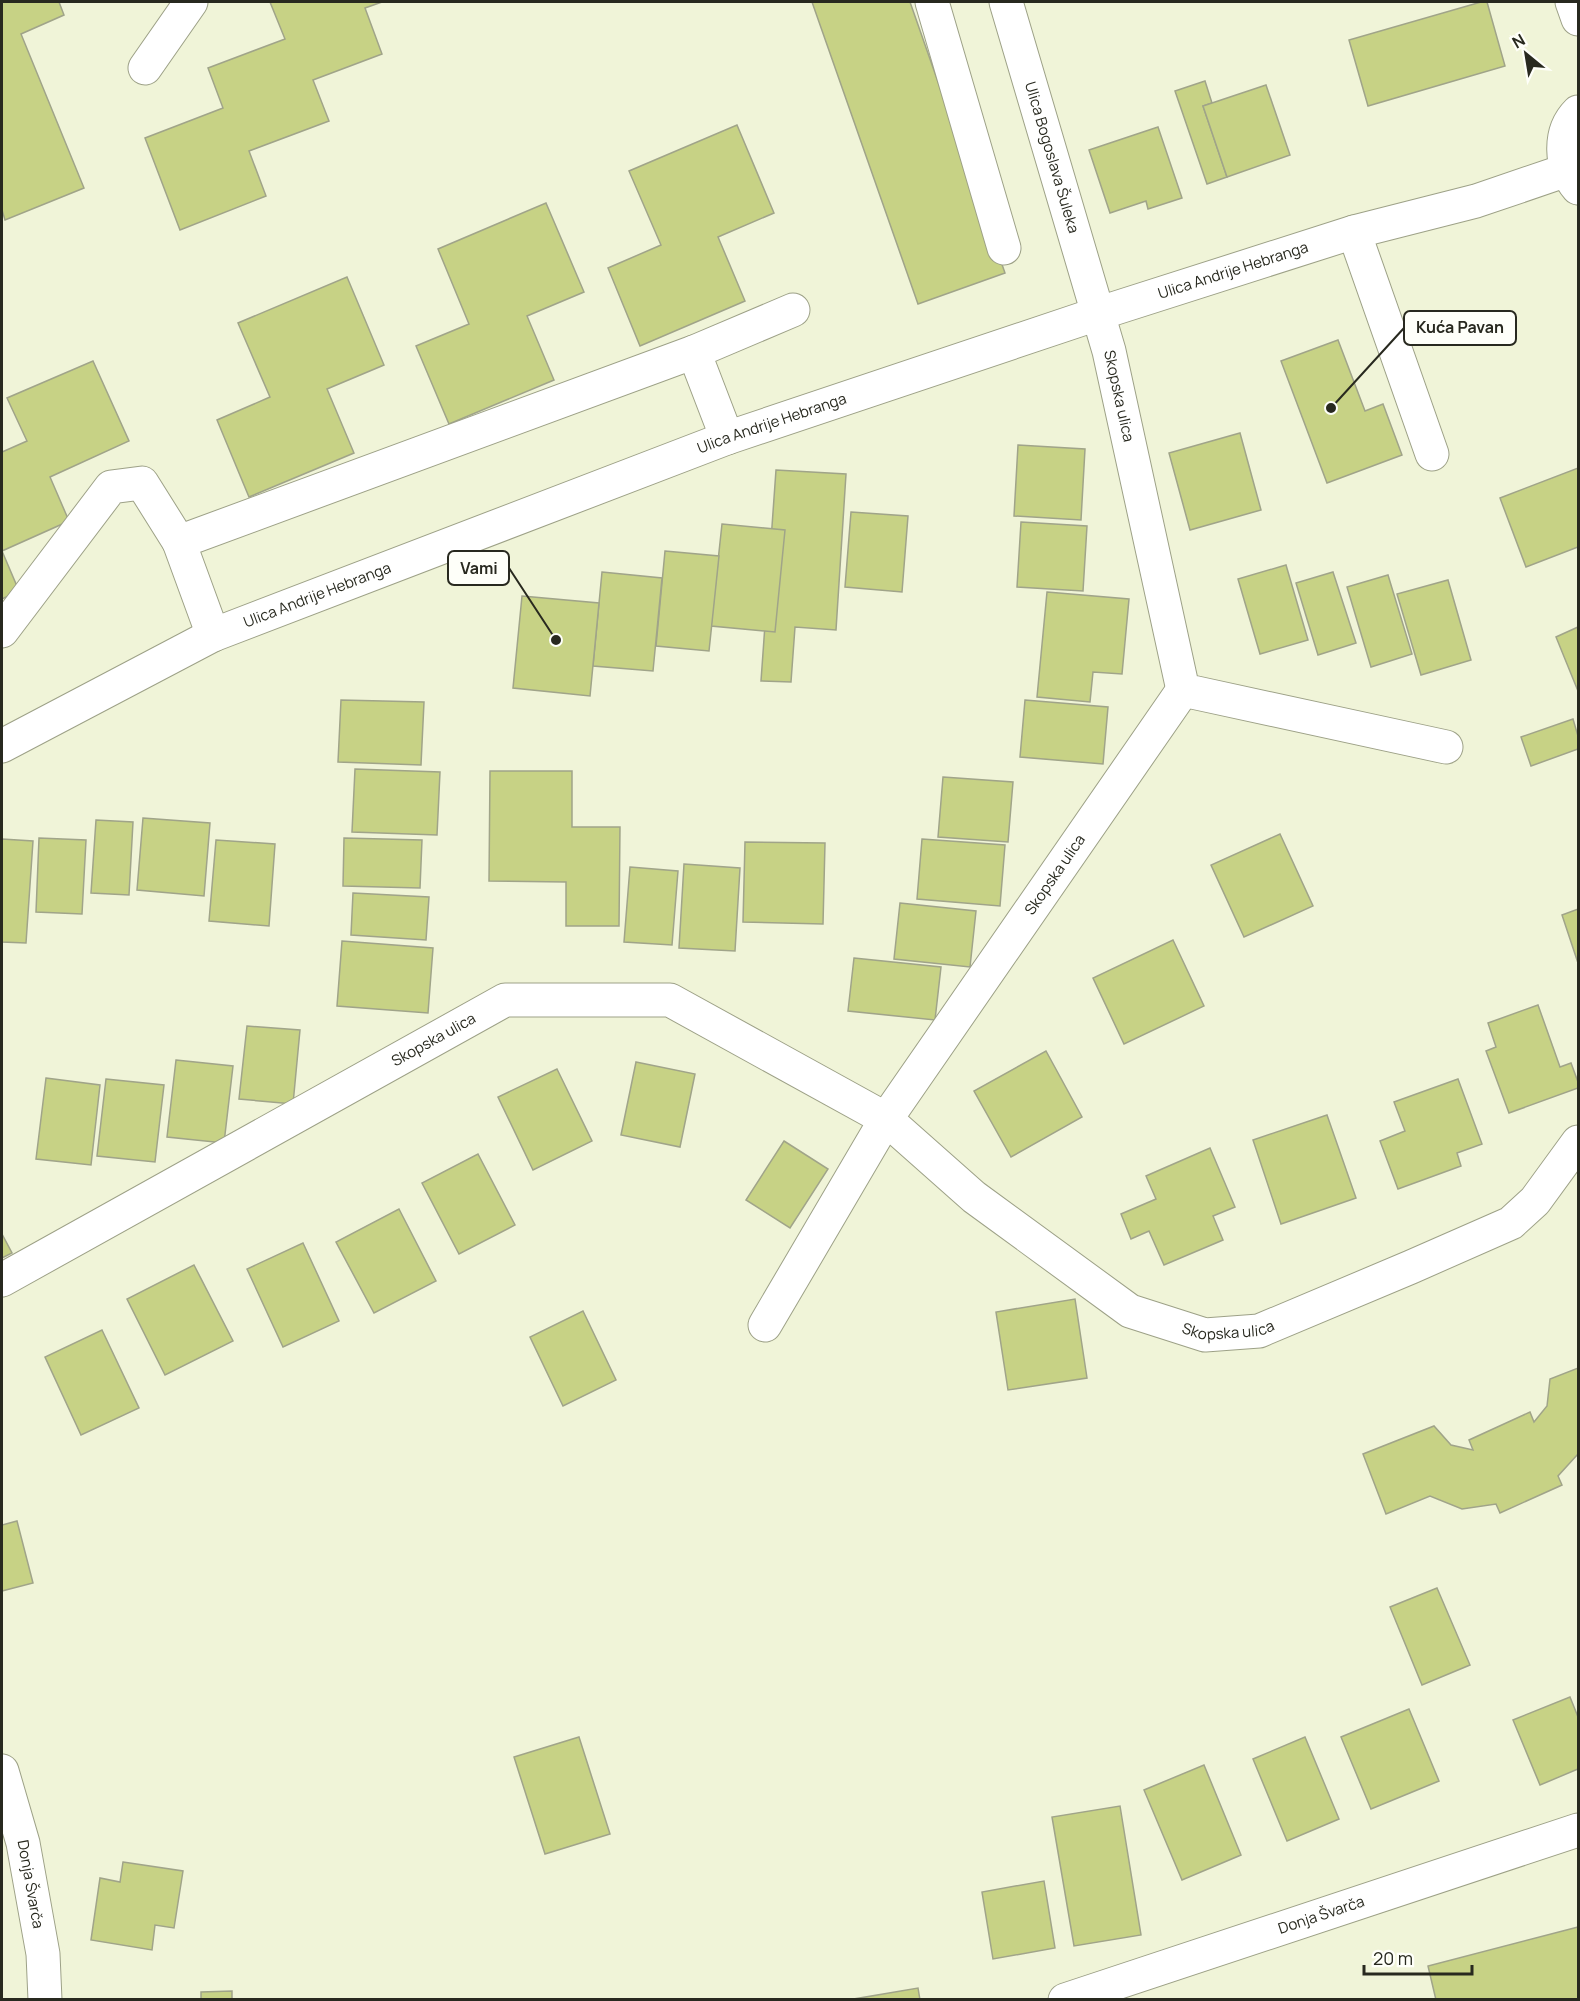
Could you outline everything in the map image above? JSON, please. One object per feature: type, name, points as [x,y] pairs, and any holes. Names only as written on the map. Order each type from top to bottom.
[{"type":"street","points":[[145,68],[191,2]]},
{"type":"street","points":[[932,2],[1004,248]]},
{"type":"street","name":"Ulica Bogoslava Šuleka","points":[[1006,2],[1097,314]]},
{"type":"street","points":[[1572,2],[1578,19]]},
{"type":"street","points":[[1573,179],[1563,151],[1566,132],[1578,111]]},
{"type":"street","name":"Ulica Andrije Hebranga","points":[[2,746],[213,635],[727,438],[1097,314],[1354,232],[1573,179]]},
{"type":"street","points":[[1354,232],[1432,454]]},
{"type":"street","points":[[179,542],[694,352],[793,310]]},
{"type":"street","name":"Skopska ulica","points":[[765,1325],[886,1119],[1183,690],[1109,351],[1097,314]]},
{"type":"street","points":[[694,352],[727,438]]},
{"type":"street","points":[[2,631],[111,487],[142,483],[179,542],[213,635]]},
{"type":"street","points":[[1183,690],[1446,747]]},
{"type":"street","name":"Skopska ulica","points":[[2,1280],[506,1000],[669,1000],[886,1119],[975,1197],[1130,1311],[1205,1335],[1259,1331],[1511,1223],[1535,1202],[1578,1142]]},
{"type":"street","name":"Donja Švarča","points":[[2,1771],[23,1843],[43,1954],[45,2000]]},
{"type":"street","name":"Donja Švarča","points":[[1065,2000],[1573,1841]]},
{"type":"building","points":[[2,2],[59,2],[64,15],[21,34],[84,188],[5,220],[2,210]]},
{"type":"building","points":[[270,2],[382,2],[365,8],[382,54],[313,80],[329,121],[249,151],[266,196],[180,230],[145,138],[223,108],[208,68],[285,39]]},
{"type":"building","points":[[812,2],[910,2],[1005,273],[918,304]]},
{"type":"building","points":[[1487,2],[1505,66],[1368,106],[1349,40]]},
{"type":"building","points":[[1205,81],[1212,103],[1203,106],[1227,177],[1207,184],[1175,91]]},
{"type":"building","points":[[1266,85],[1290,155],[1227,177],[1203,106]]},
{"type":"building","points":[[737,125],[774,213],[718,237],[745,301],[640,346],[608,268],[661,245],[629,171]]},
{"type":"building","points":[[1158,127],[1182,198],[1148,209],[1146,201],[1110,213],[1089,150]]},
{"type":"building","points":[[546,203],[584,292],[527,316],[554,380],[449,424],[416,346],[469,324],[438,249]]},
{"type":"building","points":[[347,277],[384,365],[327,389],[354,453],[249,497],[217,420],[270,397],[238,323]]},
{"type":"building","points":[[1338,340],[1365,411],[1383,404],[1402,455],[1327,483],[1281,361]]},
{"type":"building","points":[[93,361],[129,441],[50,477],[69,521],[2,551],[2,452],[27,441],[7,398]]},
{"type":"building","points":[[1240,433],[1261,510],[1190,530],[1169,453]]},
{"type":"building","points":[[1018,445],[1085,449],[1081,520],[1014,516]]},
{"type":"building","points":[[1578,468],[1578,547],[1526,567],[1500,498]]},
{"type":"building","points":[[776,470],[846,474],[836,630],[795,627],[791,682],[761,681]]},
{"type":"building","points":[[851,512],[908,516],[902,592],[845,587]]},
{"type":"building","points":[[1021,522],[1087,526],[1083,591],[1017,587]]},
{"type":"building","points":[[722,524],[785,530],[775,632],[711,626]]},
{"type":"building","points":[[2,551],[19,591],[2,599]]},
{"type":"building","points":[[665,551],[719,556],[709,651],[656,646]]},
{"type":"building","points":[[1286,565],[1308,640],[1260,654],[1238,579]]},
{"type":"building","points":[[602,572],[662,578],[653,671],[593,666]]},
{"type":"building","points":[[1333,572],[1356,643],[1318,655],[1296,583]]},
{"type":"building","points":[[1388,575],[1412,654],[1371,667],[1347,587]]},
{"type":"building","points":[[1448,580],[1471,660],[1421,675],[1397,594]]},
{"type":"building","points":[[1047,592],[1129,599],[1122,674],[1093,672],[1090,702],[1037,697]]},
{"type":"building","points":[[522,596],[599,603],[590,696],[513,688]]},
{"type":"building","points":[[1578,627],[1578,691],[1556,637]]},
{"type":"building","points":[[341,700],[424,702],[421,765],[338,762]]},
{"type":"building","points":[[1025,700],[1108,707],[1103,764],[1020,757]]},
{"type":"building","points":[[1573,719],[1578,736],[1578,749],[1531,766],[1521,737]]},
{"type":"building","points":[[355,769],[440,772],[437,835],[352,832]]},
{"type":"building","points":[[490,771],[572,771],[572,827],[620,827],[619,926],[566,926],[566,882],[489,881]]},
{"type":"building","points":[[943,777],[1013,782],[1008,842],[938,837]]},
{"type":"building","points":[[143,818],[210,823],[204,896],[137,890]]},
{"type":"building","points":[[96,820],[133,822],[129,895],[91,893]]},
{"type":"building","points":[[1280,834],[1313,906],[1244,937],[1211,865]]},
{"type":"building","points":[[39,838],[86,840],[82,914],[36,912]]},
{"type":"building","points":[[344,838],[422,840],[420,888],[343,886]]},
{"type":"building","points":[[2,839],[33,841],[26,943],[2,942]]},
{"type":"building","points":[[922,839],[1005,845],[1000,906],[917,899]]},
{"type":"building","points":[[216,840],[275,844],[269,926],[209,921]]},
{"type":"building","points":[[745,842],[825,843],[823,924],[743,922]]},
{"type":"building","points":[[684,864],[740,868],[735,951],[679,948]]},
{"type":"building","points":[[630,867],[678,871],[672,945],[624,942]]},
{"type":"building","points":[[353,893],[429,897],[426,940],[351,935]]},
{"type":"building","points":[[900,903],[976,911],[970,967],[894,959]]},
{"type":"building","points":[[1578,909],[1578,963],[1562,915]]},
{"type":"building","points":[[1173,940],[1204,1006],[1124,1044],[1093,978]]},
{"type":"building","points":[[342,941],[433,948],[428,1013],[337,1006]]},
{"type":"building","points":[[854,958],[941,967],[935,1020],[848,1011]]},
{"type":"building","points":[[1538,1005],[1560,1067],[1571,1063],[1578,1088],[1509,1113],[1486,1051],[1496,1047],[1488,1023]]},
{"type":"building","points":[[247,1026],[300,1030],[293,1104],[239,1099]]},
{"type":"building","points":[[1046,1051],[1082,1117],[1011,1157],[974,1091]]},
{"type":"building","points":[[176,1060],[233,1066],[224,1143],[167,1137]]},
{"type":"building","points":[[636,1062],[695,1074],[680,1147],[621,1135]]},
{"type":"building","points":[[557,1069],[592,1141],[533,1170],[498,1097]]},
{"type":"building","points":[[46,1078],[100,1085],[91,1165],[36,1159]]},
{"type":"building","points":[[106,1079],[164,1085],[155,1162],[97,1156]]},
{"type":"building","points":[[1458,1079],[1482,1144],[1457,1153],[1461,1166],[1398,1189],[1380,1141],[1405,1131],[1394,1102]]},
{"type":"building","points":[[1327,1115],[1356,1198],[1281,1224],[1253,1140]]},
{"type":"building","points":[[784,1141],[828,1169],[790,1228],[746,1200]]},
{"type":"building","points":[[1210,1148],[1235,1207],[1213,1216],[1223,1240],[1164,1265],[1149,1231],[1131,1239],[1121,1214],[1156,1199],[1146,1176]]},
{"type":"building","points":[[478,1154],[515,1225],[459,1254],[422,1183]]},
{"type":"building","points":[[399,1209],[436,1281],[374,1313],[336,1242]]},
{"type":"building","points":[[2,1234],[12,1253],[2,1258]]},
{"type":"building","points":[[303,1243],[339,1321],[283,1347],[247,1269]]},
{"type":"building","points":[[194,1265],[233,1341],[165,1375],[127,1299]]},
{"type":"building","points":[[1075,1299],[1087,1378],[1008,1390],[996,1312]]},
{"type":"building","points":[[583,1311],[616,1380],[563,1406],[530,1337]]},
{"type":"building","points":[[102,1330],[139,1408],[81,1435],[45,1357]]},
{"type":"building","points":[[1578,1368],[1578,1454],[1558,1476],[1562,1485],[1500,1513],[1496,1504],[1462,1509],[1430,1496],[1386,1514],[1363,1454],[1434,1426],[1451,1445],[1473,1450],[1469,1440],[1530,1412],[1534,1422],[1547,1406],[1550,1379]]},
{"type":"building","points":[[17,1521],[33,1583],[2,1591],[2,1525]]},
{"type":"building","points":[[1437,1588],[1470,1665],[1422,1685],[1390,1607]]},
{"type":"building","points":[[1570,1697],[1578,1717],[1578,1769],[1540,1785],[1513,1720]]},
{"type":"building","points":[[1409,1709],[1439,1781],[1371,1809],[1341,1737]]},
{"type":"building","points":[[579,1737],[610,1834],[545,1854],[514,1757]]},
{"type":"building","points":[[1305,1737],[1339,1819],[1287,1841],[1253,1759]]},
{"type":"building","points":[[1204,1765],[1241,1855],[1182,1880],[1144,1790]]},
{"type":"building","points":[[1120,1806],[1141,1935],[1074,1946],[1052,1817]]},
{"type":"building","points":[[123,1862],[183,1871],[174,1928],[155,1925],[152,1950],[91,1940],[100,1878],[120,1882]]},
{"type":"building","points":[[1044,1881],[1055,1948],[993,1959],[982,1892]]},
{"type":"building","points":[[1578,1927],[1578,2000],[1436,2000],[1428,1966]]},
{"type":"building","points":[[918,1988],[920,2000],[854,2000],[854,1999]]},
{"type":"building","points":[[232,1991],[232,2000],[201,2000],[201,1992]]},
{"type":"place","name":"Kuća Pavan","points":[[1331,408]]},
{"type":"place","name":"Vami","points":[[556,640]]}]
